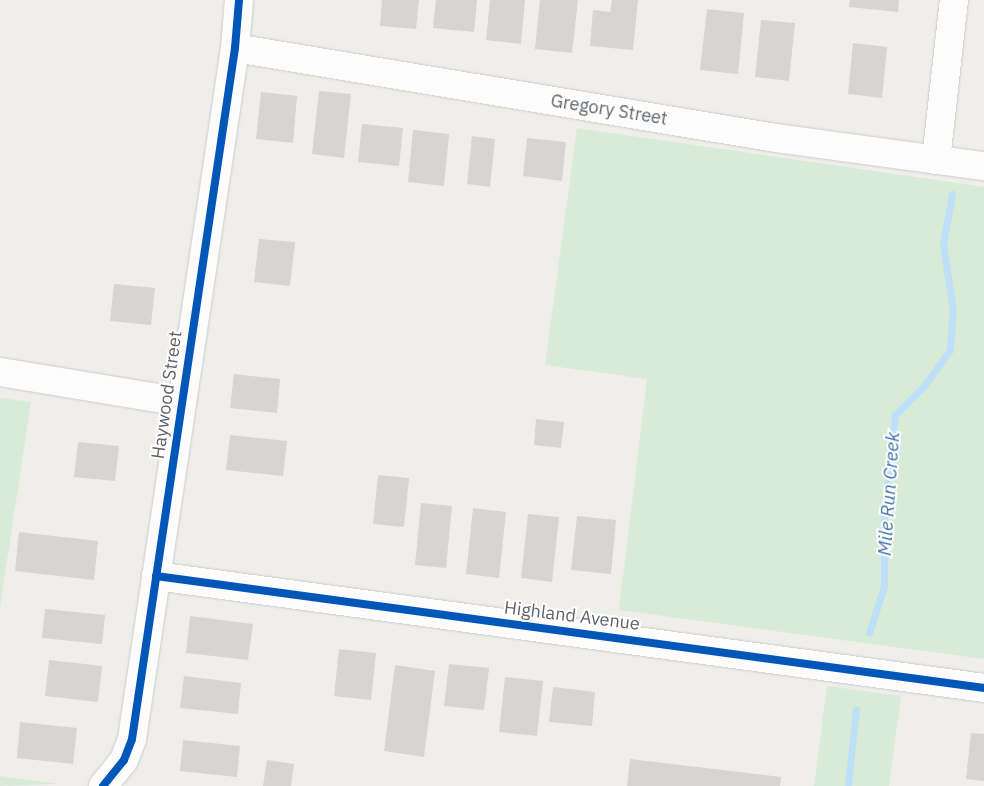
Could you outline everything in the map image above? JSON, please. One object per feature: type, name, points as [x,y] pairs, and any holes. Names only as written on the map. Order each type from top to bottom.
[{"type":"street","name":"Haywood Street","points":[[103,786],[124,760],[132,739],[235,48],[239,0]]},
{"type":"street","points":[[936,160],[954,0]]},
{"type":"street","name":"Gregory Street","points":[[235,48],[776,138],[984,166]]},
{"type":"street","points":[[0,372],[181,402]]},
{"type":"street","name":"Highland Avenue","points":[[156,576],[984,688]]},
{"type":"green space","points":[[577,128],[984,187],[984,659],[619,610],[647,379],[545,365]]},
{"type":"green space","points":[[0,398],[31,402],[0,607]]},
{"type":"green space","points":[[827,686],[901,696],[889,786],[814,786]]},
{"type":"green space","points":[[0,776],[59,784],[0,786]]},
{"type":"building","points":[[382,0],[419,0],[416,29],[380,26]]},
{"type":"building","points":[[436,0],[477,0],[474,32],[433,28]]},
{"type":"building","points":[[490,0],[525,0],[521,44],[486,40]]},
{"type":"building","points":[[540,0],[578,0],[572,53],[535,49]]},
{"type":"building","points":[[612,0],[638,0],[633,50],[590,46],[593,10],[610,12]]},
{"type":"building","points":[[850,0],[899,0],[898,12],[849,7]]},
{"type":"building","points":[[707,9],[744,13],[738,74],[700,70]]},
{"type":"building","points":[[761,20],[795,23],[789,81],[755,77]]},
{"type":"building","points":[[853,43],[887,47],[882,98],[848,94]]},
{"type":"building","points":[[319,91],[351,94],[344,158],[312,154]]},
{"type":"building","points":[[261,92],[297,96],[293,143],[256,139]]},
{"type":"building","points":[[362,124],[403,128],[399,166],[358,162]]},
{"type":"building","points":[[413,130],[449,134],[444,186],[408,182]]},
{"type":"building","points":[[472,136],[495,139],[490,187],[467,184]]},
{"type":"building","points":[[527,138],[566,142],[562,181],[523,176]]},
{"type":"building","points":[[259,239],[295,242],[290,286],[254,282]]},
{"type":"building","points":[[114,284],[155,288],[151,325],[110,321]]},
{"type":"building","points":[[234,374],[280,379],[277,413],[230,408]]},
{"type":"building","points":[[536,419],[564,422],[561,448],[534,445]]},
{"type":"building","points":[[230,435],[287,441],[283,476],[226,470]]},
{"type":"building","points":[[78,442],[119,446],[115,481],[74,477]]},
{"type":"building","points":[[378,475],[409,478],[404,527],[373,524]]},
{"type":"building","points":[[421,503],[452,506],[446,568],[415,565]]},
{"type":"building","points":[[473,508],[506,512],[499,578],[466,574]]},
{"type":"building","points":[[528,514],[559,517],[552,582],[521,578]]},
{"type":"building","points":[[577,516],[616,520],[611,574],[571,570]]},
{"type":"building","points":[[19,532],[98,541],[94,580],[15,571]]},
{"type":"building","points":[[45,609],[105,615],[102,644],[42,638]]},
{"type":"building","points":[[190,616],[253,624],[248,660],[186,653]]},
{"type":"building","points":[[339,649],[376,653],[371,700],[334,696]]},
{"type":"building","points":[[49,660],[102,666],[98,702],[45,696]]},
{"type":"building","points":[[449,664],[489,668],[484,710],[444,706]]},
{"type":"building","points":[[395,665],[435,671],[424,757],[384,751]]},
{"type":"building","points":[[184,676],[241,683],[238,714],[180,708]]},
{"type":"building","points":[[505,677],[543,681],[537,736],[499,732]]},
{"type":"building","points":[[553,687],[595,692],[592,726],[549,722]]},
{"type":"building","points":[[20,722],[77,728],[73,764],[17,758]]},
{"type":"building","points":[[971,733],[984,734],[984,781],[966,779]]},
{"type":"building","points":[[183,740],[240,746],[237,777],[180,771]]},
{"type":"building","points":[[630,759],[781,777],[780,786],[627,786]]},
{"type":"building","points":[[267,760],[294,764],[291,786],[263,786]]},
{"type":"waterway","name":"Mile Run Creek","points":[[869,633],[884,586],[884,511],[895,415],[924,386],[950,350],[953,311],[943,244],[952,194]]},
{"type":"waterway","name":"Mile Run Creek","points":[[848,786],[856,709]]},
{"type":"cycle path","points":[[103,786],[124,760],[132,739],[235,48],[239,0]]},
{"type":"cycle path","points":[[156,576],[984,688]]}]
